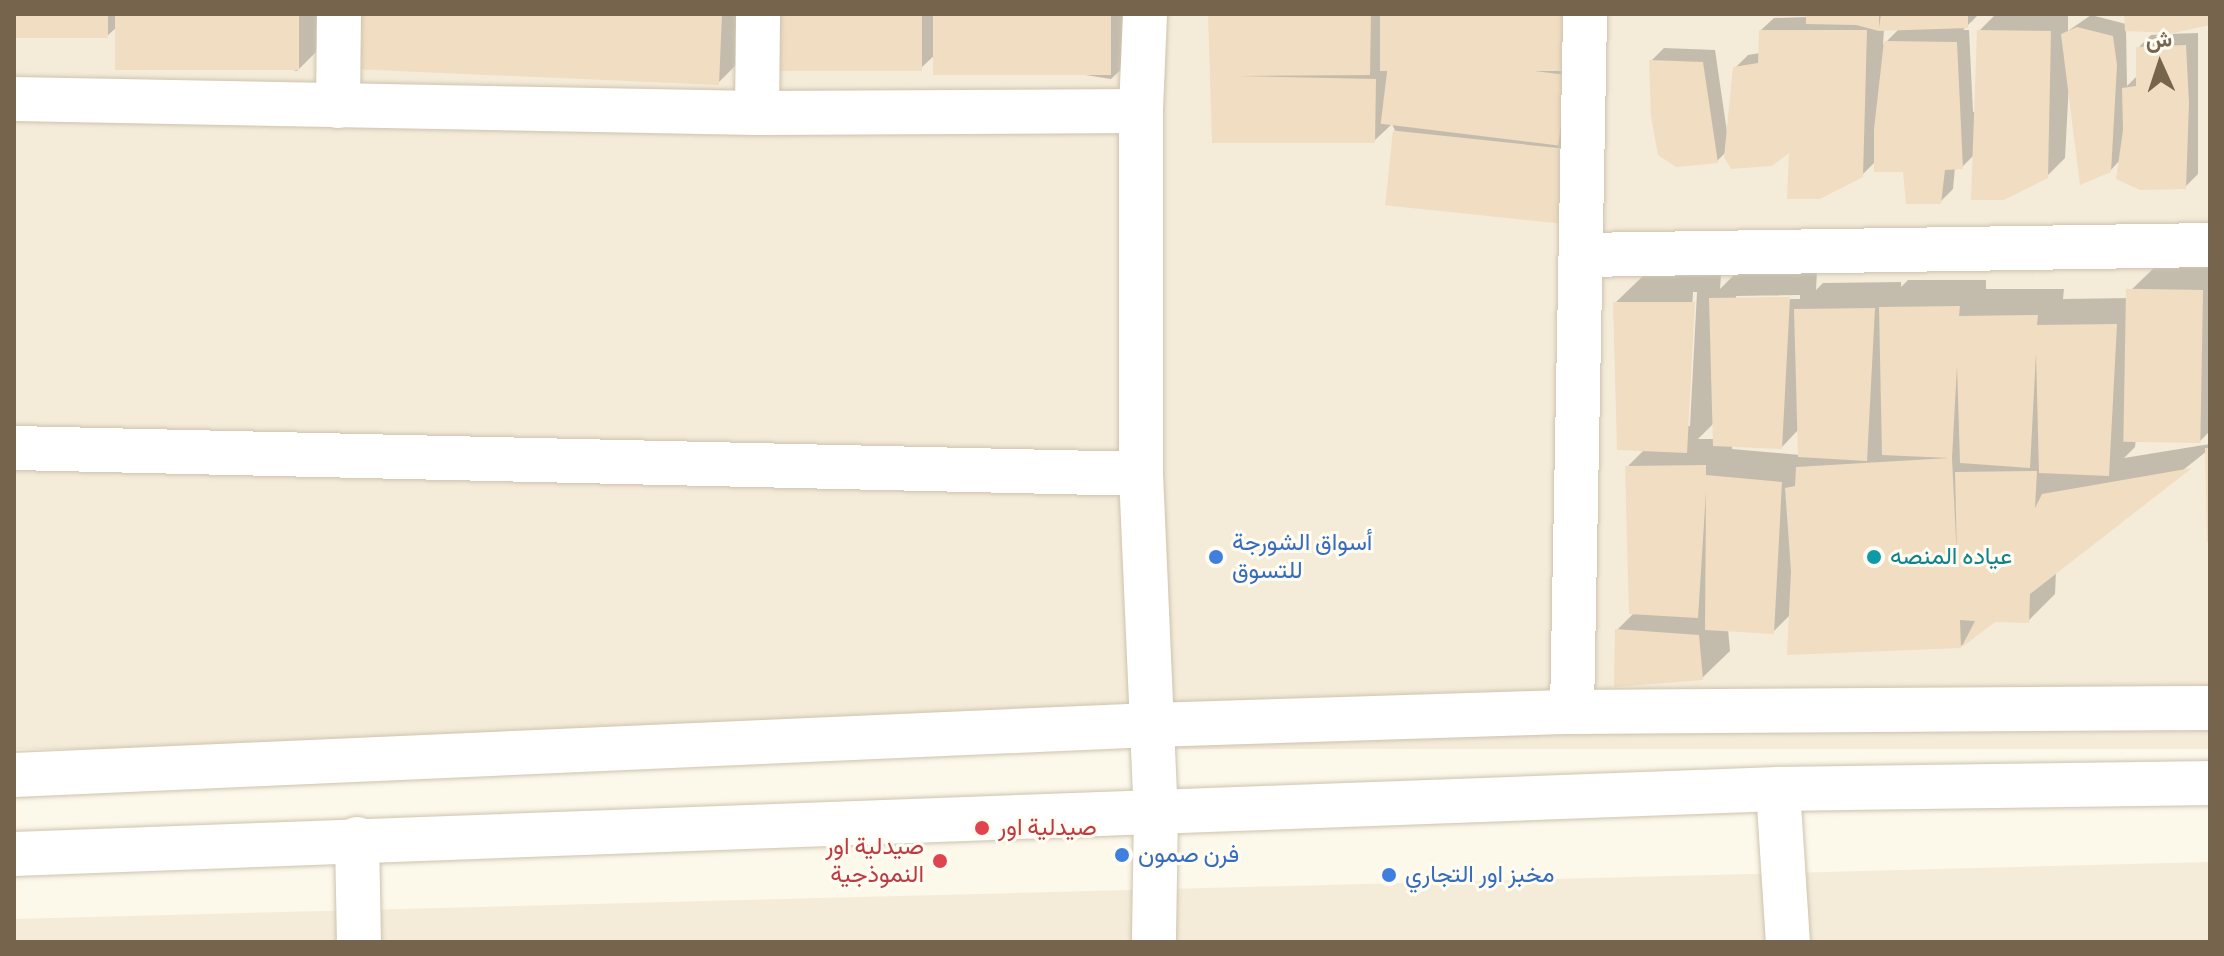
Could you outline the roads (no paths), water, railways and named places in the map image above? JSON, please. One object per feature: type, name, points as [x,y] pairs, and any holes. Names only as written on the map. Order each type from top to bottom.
[{"type":"street","points":[[338,106],[339,14]]},
{"type":"street","points":[[757,113],[758,14]]},
{"type":"street","points":[[1145,14],[1141,111],[1141,474],[1156,811],[1154,942]]},
{"type":"street","points":[[1572,712],[1585,14]]},
{"type":"street","points":[[14,99],[757,113],[1141,111]]},
{"type":"street","points":[[1581,255],[2210,245]]},
{"type":"street","points":[[14,448],[1141,474]]},
{"type":"street","points":[[14,775],[1152,725],[1572,712],[2210,708]]},
{"type":"street","points":[[14,854],[1778,789],[2210,783]]},
{"type":"street","points":[[1778,789],[1788,942]]},
{"type":"street","points":[[357,839],[359,942]]},
{"type":"place","name":"أسواق الشورجة للتسوق","points":[[1216,557]]},
{"type":"place","name":"عياده المنصه","points":[[1874,557]]},
{"type":"place","name":"صيدلية اور","points":[[982,828]]},
{"type":"place","name":"فرن صمون","points":[[1122,855]]},
{"type":"place","name":"صيدلية اور النموذجية","points":[[940,861]]},
{"type":"place","name":"مخبز اور التجاري","points":[[1389,875]]}]
